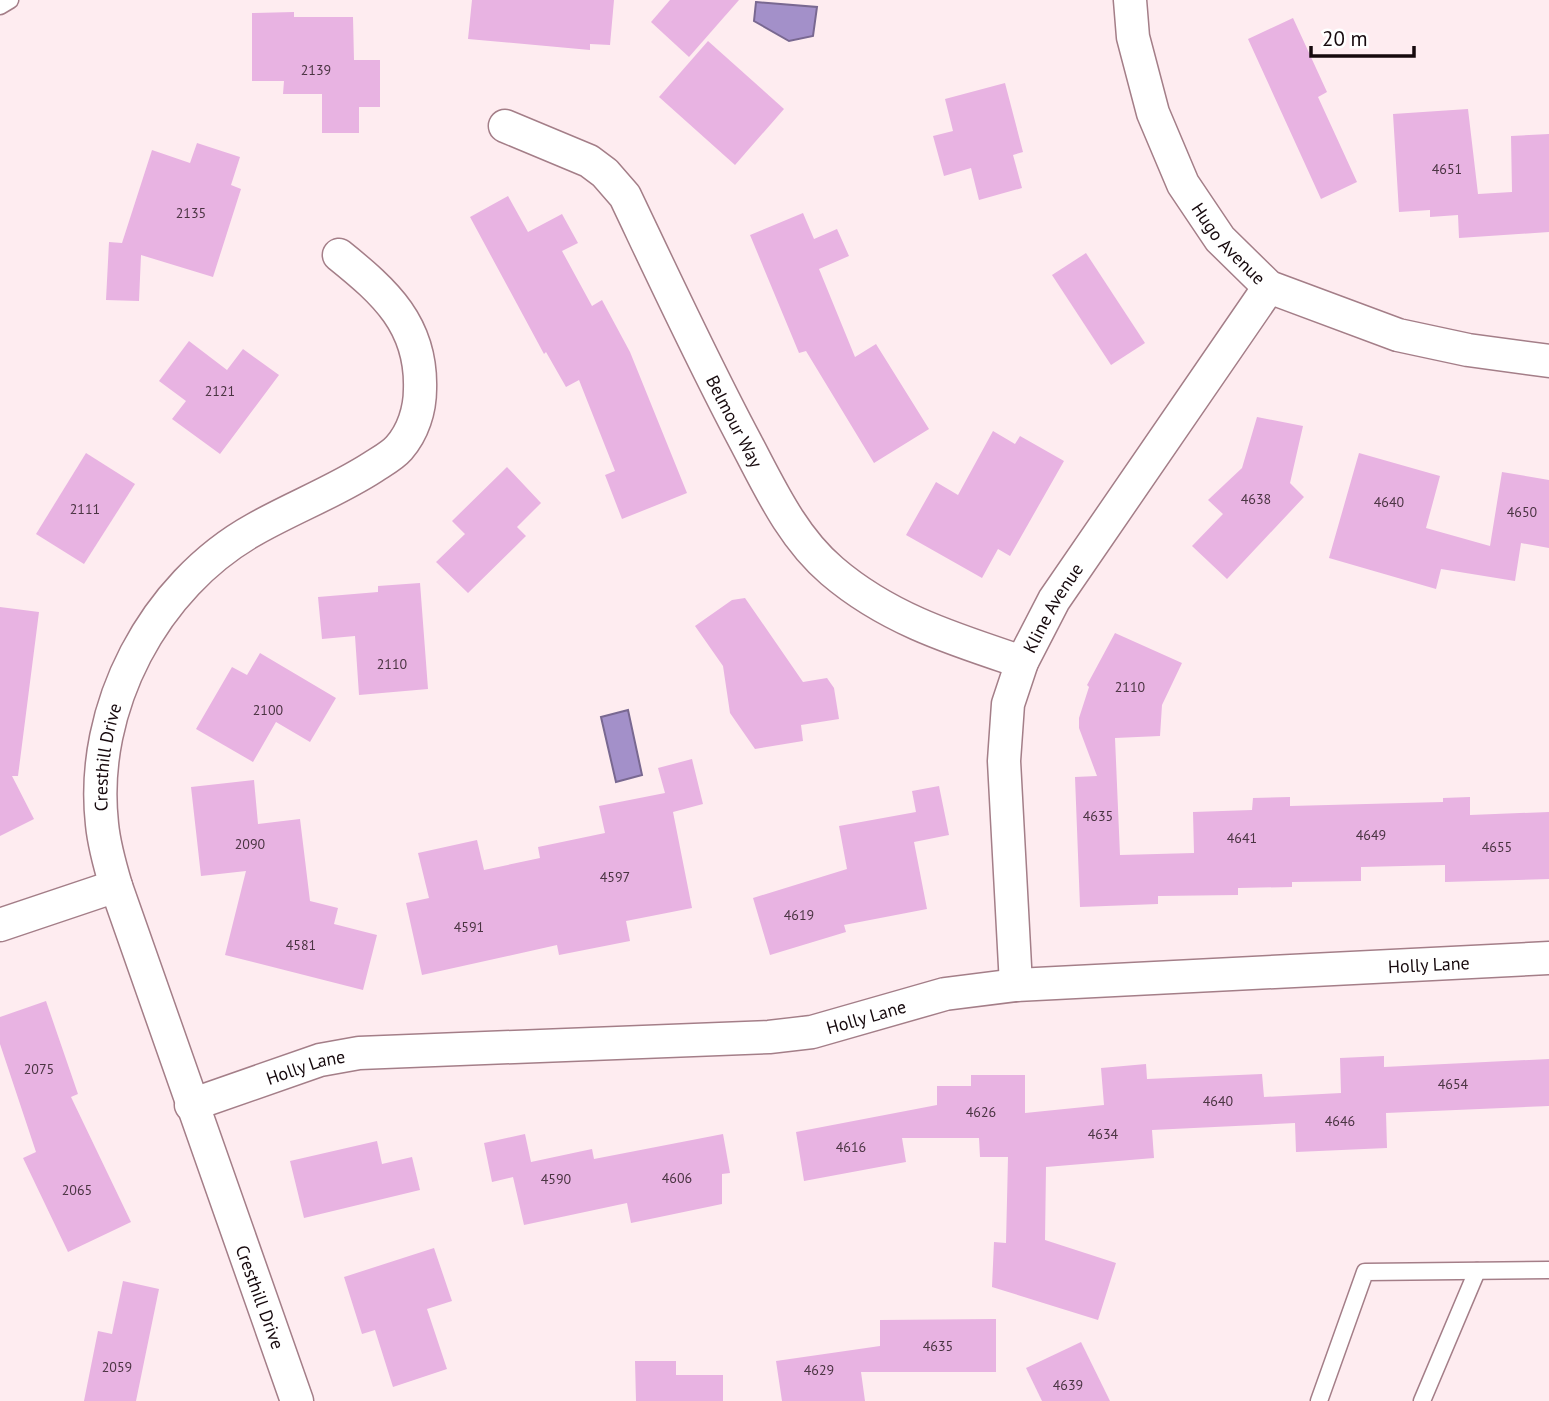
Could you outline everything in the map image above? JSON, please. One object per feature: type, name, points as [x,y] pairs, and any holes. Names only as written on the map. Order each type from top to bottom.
[{"type":"street","name":"Hugo Avenue","points":[[1130,0],[1133,37],[1153,113],[1183,184],[1220,239],[1269,286],[1398,335],[1468,350],[1549,361]]},
{"type":"street","name":"Belmour Way","points":[[505,126],[589,161],[605,173],[625,196],[718,390],[789,524],[831,570],[879,605],[932,632],[1022,662]]},
{"type":"street","name":"Cresthill Drive","points":[[298,1401],[191,1105],[116,886],[102,823],[102,767],[118,698],[134,656],[181,589],[218,553],[257,528],[339,487],[383,460],[398,449],[409,434],[420,396],[421,374],[412,337],[390,301],[376,285],[339,255]]},
{"type":"street","name":"Kline Avenue","points":[[1016,985],[1004,761],[1007,704],[1022,662],[1054,600],[1269,286]]},
{"type":"street","points":[[0,925],[116,886]]},
{"type":"street","name":"Holly Lane","points":[[191,1105],[338,1055],[380,1051],[791,1035],[834,1026],[945,994],[1016,985],[1549,958]]},
{"type":"lane","points":[[0,6],[10,0]]},
{"type":"lane","points":[[1319,1401],[1366,1272],[1549,1270]]},
{"type":"lane","points":[[1422,1401],[1477,1271]]},
{"type":"shaded area","points":[[756,2],[817,7],[813,36],[789,41],[754,21]]},
{"type":"shaded area","points":[[628,710],[642,775],[616,782],[601,717]]},
{"type":"building","points":[[472,0],[614,0],[610,45],[590,44],[590,50],[468,39]]},
{"type":"building","points":[[670,0],[739,0],[689,57],[651,22]]},
{"type":"building","points":[[294,12],[294,17],[353,17],[354,60],[380,60],[380,107],[359,107],[359,133],[322,133],[322,94],[283,94],[284,81],[252,81],[252,13]]},
{"type":"building","points":[[1293,18],[1327,92],[1318,97],[1357,182],[1321,199],[1248,39]]},
{"type":"building","points":[[708,41],[784,109],[735,165],[659,97]]},
{"type":"building","points":[[1005,83],[1023,152],[1013,155],[1022,188],[979,200],[971,168],[944,176],[933,136],[953,131],[945,99]]},
{"type":"building","points":[[1468,109],[1478,194],[1512,192],[1511,136],[1549,134],[1549,232],[1459,238],[1458,215],[1430,217],[1430,210],[1399,212],[1393,114]]},
{"type":"building","points":[[197,143],[240,157],[231,185],[241,189],[213,277],[141,255],[139,301],[106,300],[109,242],[122,243],[152,150],[190,163]]},
{"type":"building","points":[[508,196],[528,232],[562,214],[578,243],[562,251],[592,306],[602,300],[630,352],[687,493],[622,519],[605,475],[615,471],[579,380],[566,387],[546,352],[544,354],[470,217]]},
{"type":"building","points":[[803,213],[814,239],[837,229],[849,256],[819,269],[855,357],[876,344],[929,429],[874,463],[806,351],[799,353],[750,235]]},
{"type":"building","points":[[1086,253],[1145,343],[1111,365],[1052,275]]},
{"type":"building","points":[[189,341],[227,370],[243,349],[279,375],[220,454],[172,419],[186,401],[159,381]]},
{"type":"building","points":[[1257,417],[1303,426],[1290,483],[1304,497],[1227,579],[1192,546],[1223,514],[1208,500],[1242,468]]},
{"type":"building","points":[[993,431],[1015,444],[1020,436],[1064,461],[1010,556],[998,549],[982,578],[906,535],[936,482],[958,495]]},
{"type":"building","points":[[86,453],[135,484],[84,564],[36,534]]},
{"type":"building","points":[[1359,453],[1440,476],[1426,528],[1490,546],[1502,472],[1549,480],[1549,548],[1521,543],[1515,581],[1441,569],[1436,589],[1329,558]]},
{"type":"building","points":[[507,467],[541,503],[517,527],[526,536],[468,593],[436,562],[465,534],[452,521]]},
{"type":"building","points":[[420,583],[428,689],[359,695],[355,636],[322,639],[318,597],[378,592],[378,586]]},
{"type":"building","points":[[745,598],[803,682],[827,678],[834,688],[839,719],[801,725],[803,741],[755,749],[730,713],[723,666],[695,626],[732,600]]},
{"type":"building","points":[[0,607],[39,612],[18,776],[12,776],[34,819],[0,836]]},
{"type":"building","points":[[1115,633],[1182,663],[1162,705],[1160,736],[1115,738],[1120,855],[1194,853],[1193,812],[1252,810],[1253,798],[1290,797],[1290,806],[1443,802],[1443,798],[1470,797],[1470,815],[1549,812],[1549,879],[1445,882],[1445,865],[1361,867],[1361,881],[1292,882],[1292,887],[1238,888],[1238,895],[1158,896],[1158,904],[1080,907],[1075,777],[1097,776],[1079,728],[1079,718],[1089,687],[1087,685]]},
{"type":"building","points":[[260,653],[336,698],[310,742],[276,722],[253,762],[196,729],[232,667],[247,675]]},
{"type":"building","points":[[692,759],[703,804],[673,812],[692,908],[626,921],[630,941],[559,955],[557,945],[422,975],[406,903],[429,898],[418,853],[477,840],[484,870],[540,858],[538,847],[605,833],[599,806],[665,793],[658,768]]},
{"type":"building","points":[[254,780],[258,824],[300,819],[310,901],[338,908],[334,924],[377,935],[363,990],[225,955],[246,871],[201,876],[191,787]]},
{"type":"building","points":[[939,786],[949,835],[914,842],[927,909],[844,925],[846,932],[770,955],[753,898],[847,869],[839,826],[916,812],[912,791]]},
{"type":"building","points":[[46,1001],[78,1094],[71,1097],[131,1222],[68,1252],[23,1158],[36,1152],[0,1044],[0,1017]]},
{"type":"building","points":[[1384,1056],[1384,1067],[1549,1059],[1549,1106],[1386,1113],[1387,1148],[1296,1152],[1295,1123],[1152,1130],[1154,1158],[1046,1167],[1045,1240],[1116,1263],[1098,1320],[992,1287],[994,1242],[1006,1243],[1008,1157],[980,1157],[979,1138],[902,1138],[906,1162],[804,1181],[796,1132],[937,1105],[937,1086],[971,1086],[971,1075],[1025,1075],[1025,1113],[1104,1105],[1101,1068],[1146,1064],[1147,1079],[1262,1074],[1264,1097],[1341,1093],[1340,1058]]},
{"type":"building","points":[[525,1134],[531,1162],[592,1149],[594,1159],[723,1134],[730,1173],[722,1174],[722,1204],[631,1223],[627,1203],[524,1225],[513,1177],[492,1182],[484,1143]]},
{"type":"building","points":[[377,1141],[382,1164],[412,1157],[420,1190],[304,1218],[290,1161]]},
{"type":"building","points":[[434,1248],[452,1301],[427,1309],[447,1369],[393,1387],[375,1330],[362,1334],[344,1277]]},
{"type":"building","points":[[123,1281],[159,1289],[136,1401],[84,1401],[98,1331],[112,1334]]},
{"type":"building","points":[[996,1319],[996,1372],[861,1372],[865,1401],[782,1401],[776,1361],[880,1346],[880,1320]]},
{"type":"building","points":[[1081,1342],[1110,1401],[1042,1401],[1026,1368]]},
{"type":"building","points":[[635,1361],[676,1361],[676,1375],[723,1375],[723,1401],[636,1401]]}]
